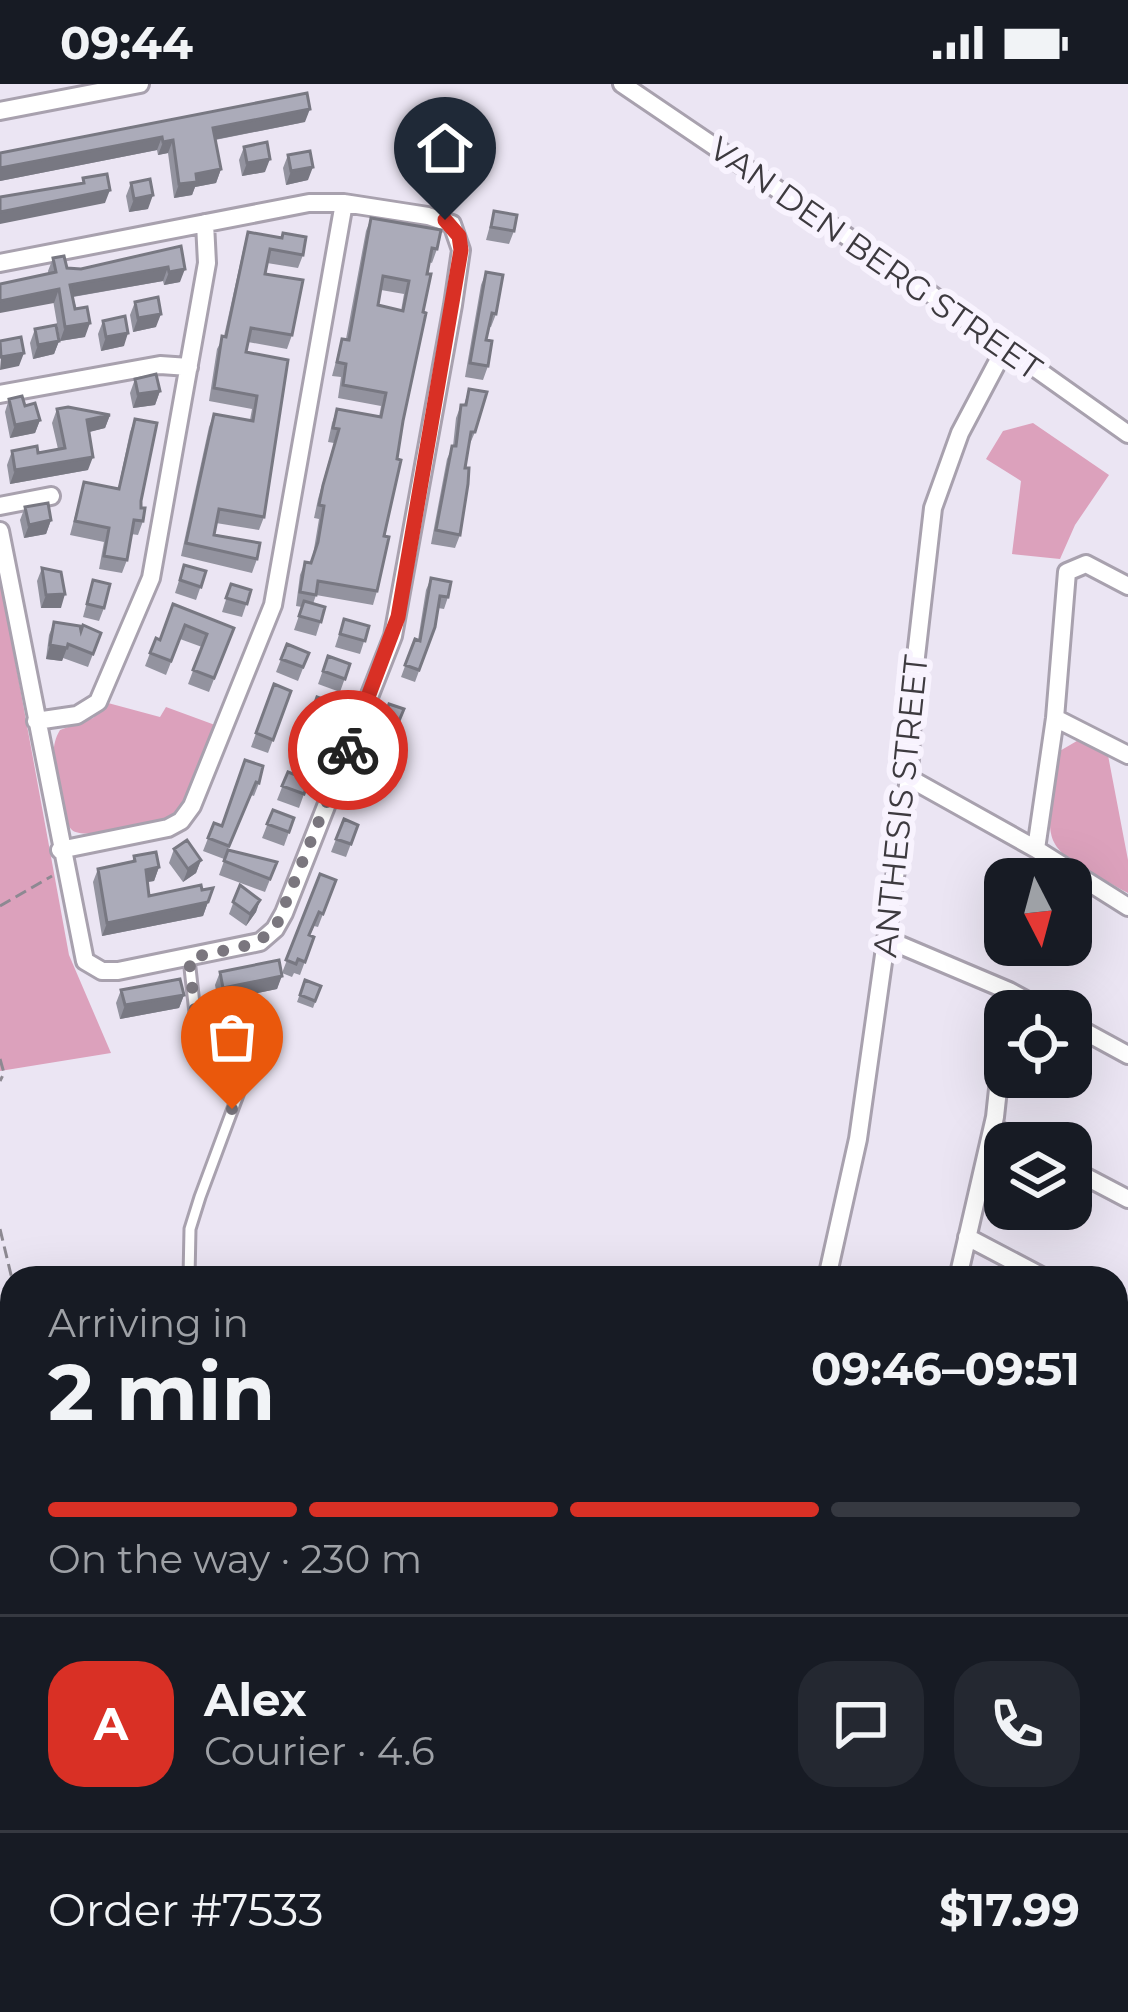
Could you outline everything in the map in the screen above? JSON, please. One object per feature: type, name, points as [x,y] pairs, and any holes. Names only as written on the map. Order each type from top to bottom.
[{"type":"street","points":[[0,111],[140,84]]},
{"type":"street","name":"VAN DEN BERG STREET","points":[[622,84],[1128,434]]},
{"type":"street","points":[[62,859],[168,828],[181,821],[192,806],[273,605],[344,202]]},
{"type":"street","points":[[0,263],[309,203],[344,202],[445,220],[461,242],[398,617],[278,924],[254,944],[109,972],[88,964],[80,950],[0,531]]},
{"type":"street","points":[[36,721],[68,718],[98,702],[154,568],[208,254],[205,223]]},
{"type":"street","name":"ANTHESIS STREET","points":[[830,1266],[858,1139],[909,778],[914,674],[933,508],[960,433],[1006,346]]},
{"type":"street","points":[[0,394],[160,365],[189,367]]},
{"type":"street","points":[[0,506],[51,496]]},
{"type":"street","points":[[1036,849],[1055,718],[1067,572],[1086,564],[1128,586]]},
{"type":"street","points":[[1055,718],[1128,755]]},
{"type":"street","points":[[909,778],[1128,907]]},
{"type":"street","points":[[886,939],[1007,990]]},
{"type":"street","points":[[1092,1035],[1128,1055]]},
{"type":"street","points":[[961,1266],[984,1165]]},
{"type":"street","points":[[1092,1180],[1128,1199]]},
{"type":"street","points":[[967,1237],[1022,1266]]},
{"type":"lane","points":[[189,958],[197,1031],[256,1025],[262,1033],[190,1229],[189,1266]]},
{"type":"path","points":[[0,906],[62,859]]},
{"type":"path","points":[[0,1059],[4,1072],[0,1081]]},
{"type":"path","points":[[0,1229],[9,1266]]},
{"type":"shaded area","points":[[1033,423],[1109,475],[1075,525],[1060,559],[1012,554],[1021,481],[986,459],[1003,431]]},
{"type":"shaded area","points":[[0,578],[69,955],[111,1053],[0,1071]]},
{"type":"shaded area","points":[[108,703],[160,717],[166,707],[215,725],[182,807],[173,817],[121,830],[79,833],[64,815],[55,743],[60,730],[93,718]]},
{"type":"shaded area","points":[[1082,738],[1107,750],[1128,860],[1128,893],[1092,873],[1092,858],[1069,858],[1054,842],[1050,810],[1058,752]]},
{"type":"building","points":[[307,93],[310,109],[213,128],[221,169],[196,174],[197,182],[179,184],[173,140],[163,142],[162,137],[0,168],[0,153]]},
{"type":"building","points":[[267,142],[270,159],[247,163],[244,147]]},
{"type":"building","points":[[310,151],[313,167],[291,171],[288,155]]},
{"type":"building","points":[[107,174],[110,190],[0,212],[0,197],[84,183],[83,178]]},
{"type":"building","points":[[150,179],[153,195],[134,199],[131,183]]},
{"type":"building","points":[[494,211],[517,215],[514,231],[491,227]]},
{"type":"building","points":[[371,218],[441,230],[427,274],[431,274],[426,313],[403,421],[397,459],[401,460],[377,591],[318,581],[316,595],[300,592],[305,562],[311,563],[318,542],[324,506],[319,505],[339,429],[333,428],[337,409],[381,417],[386,393],[343,385],[346,364],[337,362],[342,339],[349,340]],"holes":[[[383,276],[409,281],[403,311],[378,305]]]},
{"type":"building","points":[[248,232],[306,237],[303,255],[270,249],[265,274],[303,280],[292,335],[251,328],[246,352],[288,360],[264,517],[219,509],[214,535],[260,543],[257,559],[186,543],[214,414],[253,421],[257,396],[214,388]]},
{"type":"building","points":[[181,246],[185,269],[169,272],[168,267],[70,285],[75,309],[87,307],[90,323],[65,327],[59,289],[0,301],[0,284],[56,272],[53,258],[64,256],[67,268],[81,269]]},
{"type":"building","points":[[486,272],[503,275],[486,340],[492,341],[488,366],[470,363]]},
{"type":"building","points":[[158,297],[161,314],[138,318],[135,302]]},
{"type":"building","points":[[125,316],[128,333],[106,337],[103,321]]},
{"type":"building","points":[[56,325],[59,341],[38,345],[35,329]]},
{"type":"building","points":[[21,337],[24,353],[1,357],[0,341]]},
{"type":"building","points":[[156,374],[160,391],[138,394],[135,379]]},
{"type":"building","points":[[469,389],[487,392],[475,432],[471,432],[460,535],[436,530],[461,405],[466,405]]},
{"type":"building","points":[[22,396],[25,406],[35,403],[40,420],[15,425],[9,399]]},
{"type":"building","points":[[57,409],[110,415],[87,420],[93,457],[15,470],[12,451],[65,448]]},
{"type":"building","points":[[135,419],[157,423],[141,501],[143,521],[134,520],[127,560],[104,556],[109,528],[75,521],[84,482],[119,489]]},
{"type":"building","points":[[48,503],[51,520],[29,525],[25,507]]},
{"type":"building","points":[[184,565],[206,571],[201,587],[180,580]]},
{"type":"building","points":[[42,568],[61,572],[65,594],[46,595]]},
{"type":"building","points":[[431,578],[451,582],[448,597],[440,596],[435,627],[419,670],[405,665],[415,639],[420,641]]},
{"type":"building","points":[[93,580],[110,584],[104,608],[87,604]]},
{"type":"building","points":[[231,584],[251,590],[247,604],[226,598]]},
{"type":"building","points":[[304,601],[325,607],[321,622],[299,616]]},
{"type":"building","points":[[173,604],[234,628],[214,678],[193,670],[207,634],[185,625],[171,661],[150,653]]},
{"type":"building","points":[[344,619],[369,626],[365,641],[340,634]]},
{"type":"building","points":[[54,622],[80,626],[81,631],[83,625],[101,633],[93,654],[68,644],[67,648],[50,645]]},
{"type":"building","points":[[287,644],[309,653],[303,667],[281,659]]},
{"type":"building","points":[[328,656],[350,664],[345,679],[323,671]]},
{"type":"building","points":[[274,684],[291,691],[273,740],[256,733]]},
{"type":"building","points":[[317,697],[339,705],[333,720],[312,711]]},
{"type":"building","points":[[389,704],[404,709],[396,728],[382,723]]},
{"type":"building","points":[[303,734],[324,743],[319,757],[297,749]]},
{"type":"building","points":[[245,760],[263,766],[229,846],[208,838],[214,823],[222,826]]},
{"type":"building","points":[[366,761],[381,767],[372,789],[357,783]]},
{"type":"building","points":[[288,772],[309,780],[304,794],[282,786]]},
{"type":"building","points":[[273,810],[294,818],[289,832],[267,824]]},
{"type":"building","points":[[344,819],[358,825],[351,844],[336,839]]},
{"type":"building","points":[[187,840],[201,860],[188,869],[174,849]]},
{"type":"building","points":[[228,850],[277,862],[270,879],[224,861]]},
{"type":"building","points":[[156,852],[159,867],[146,870],[149,896],[201,885],[202,890],[213,888],[208,902],[107,923],[98,869]]},
{"type":"building","points":[[320,874],[336,880],[309,935],[314,937],[305,962],[298,959],[296,964],[286,960]]},
{"type":"building","points":[[240,885],[260,900],[250,914],[233,902]]},
{"type":"building","points":[[279,960],[282,976],[223,988],[220,972]]},
{"type":"building","points":[[180,979],[184,995],[125,1005],[121,990]]},
{"type":"building","points":[[305,980],[321,986],[315,1001],[300,995]]},
{"type":"way so far","points":[[232,1109],[261,1029],[256,1025],[197,1031],[189,958],[254,944],[275,929],[348,750]]},
{"type":"route","points":[[348,750],[398,617],[461,250],[459,236],[445,220]]}]
